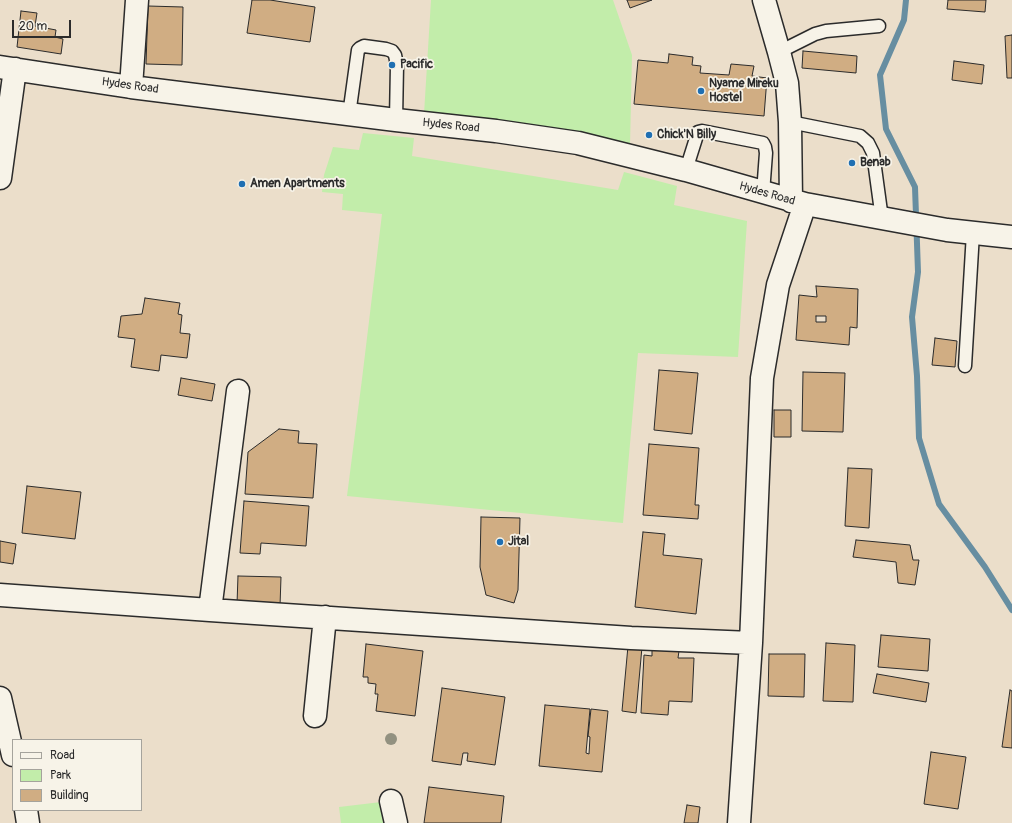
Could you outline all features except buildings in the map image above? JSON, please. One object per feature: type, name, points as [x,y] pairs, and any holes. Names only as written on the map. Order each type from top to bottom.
[{"type":"street","points":[[131,87],[137,0]]},
{"type":"street","points":[[739,823],[751,643],[762,378],[778,285],[798,202],[787,83],[764,0]]},
{"type":"street","points":[[0,178],[7,68]]},
{"type":"street","name":"Hydes Road","points":[[7,68],[131,87],[496,131],[578,143],[686,170],[798,202],[947,230],[1012,238]]},
{"type":"street","points":[[210,610],[238,391]]},
{"type":"street","points":[[0,595],[616,637],[751,643]]},
{"type":"street","points":[[315,716],[325,617]]},
{"type":"street","points":[[0,698],[12,751]]},
{"type":"street","points":[[391,802],[396,823]]},
{"type":"street","points":[[26,811],[28,823]]},
{"type":"lane","points":[[779,52],[815,34],[826,31],[879,26]]},
{"type":"lane","points":[[349,114],[358,50],[364,46],[386,49],[392,51],[395,55],[397,65],[396,120]]},
{"type":"lane","points":[[790,122],[860,136],[868,143],[873,153],[889,220]]},
{"type":"lane","points":[[686,170],[698,132],[702,131],[763,143],[766,153],[763,193]]},
{"type":"lane","points":[[966,366],[973,233]]},
{"type":"green space","points":[[431,0],[613,0],[632,55],[630,146],[424,114]]},
{"type":"green space","points":[[363,133],[414,138],[412,156],[618,190],[624,172],[677,186],[674,205],[747,221],[738,357],[638,353],[623,523],[347,496],[382,214],[342,210],[343,194],[322,192],[324,175],[333,147],[359,150]]},
{"type":"green space","points":[[381,802],[383,823],[341,823],[339,807]]},
{"type":"waterway","points":[[906,0],[904,20],[880,75],[886,129],[915,187],[918,272],[912,317],[917,376],[919,438],[939,504],[985,567],[1012,610]]},
{"type":"place","name":"Pacific","points":[[392,65]]},
{"type":"place","name":"Nyame Mireku Hostel","points":[[701,91]]},
{"type":"place","name":"Chick'N Billy","points":[[649,135]]},
{"type":"place","name":"Benab","points":[[852,163]]},
{"type":"place","name":"Amen Apartments","points":[[242,184]]},
{"type":"place","name":"Jital","points":[[500,542]]}]
